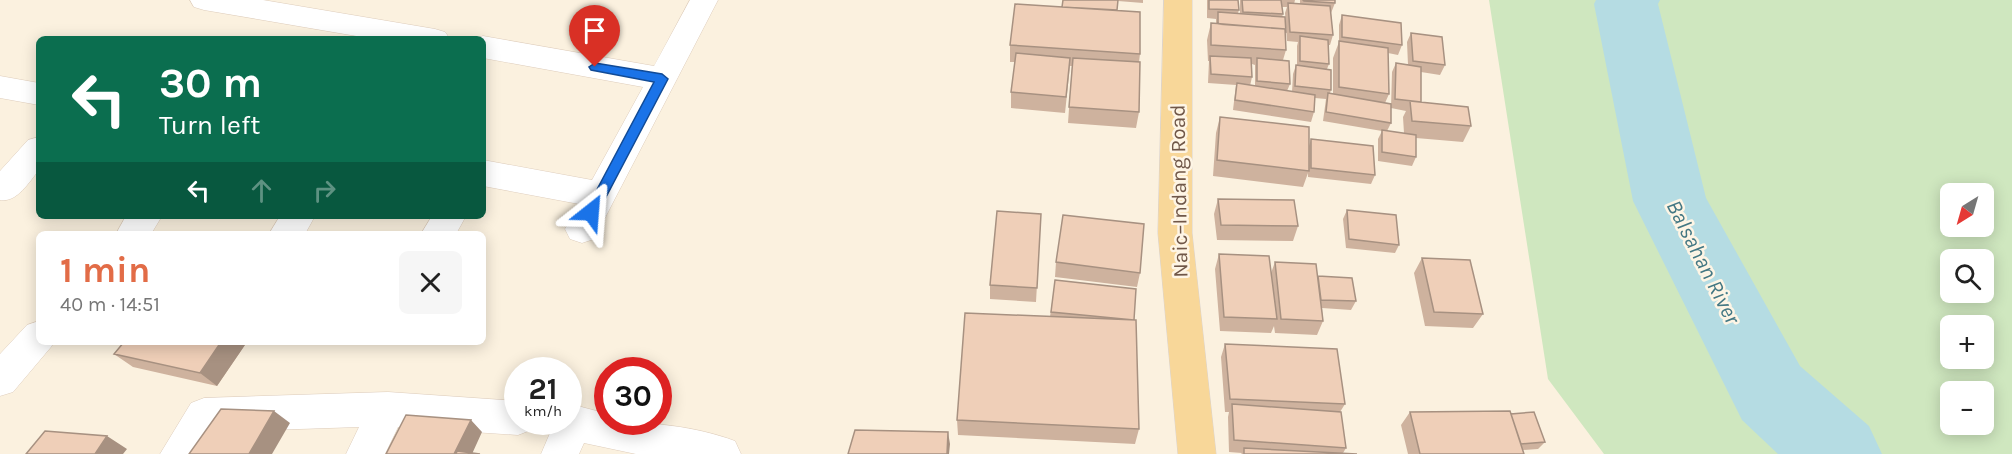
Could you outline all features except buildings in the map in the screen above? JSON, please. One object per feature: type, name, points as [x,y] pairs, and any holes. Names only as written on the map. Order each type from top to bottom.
[{"type":"main road","name":"Naic–Indang Road","points":[[1178,0],[1175,233],[1197,454]]},
{"type":"street","points":[[204,0],[312,8],[423,36]]},
{"type":"street","points":[[582,228],[704,0]]},
{"type":"street","points":[[289,36],[312,8]]},
{"type":"street","points":[[486,48],[662,79]]},
{"type":"street","points":[[0,87],[36,93]]},
{"type":"street","points":[[4,188],[36,152]]},
{"type":"street","points":[[486,174],[600,195]]},
{"type":"street","points":[[0,380],[36,339]]},
{"type":"street","points":[[178,454],[204,415],[388,409],[504,417]]},
{"type":"street","points":[[365,454],[388,409]]},
{"type":"street","points":[[581,435],[723,454]]},
{"type":"green space","points":[[1489,0],[2012,0],[2012,454],[1604,454],[1548,379]]},
{"type":"waterway","name":"Balsahan River","points":[[1628,0],[1626,4],[1670,201],[1771,393],[1839,454]]},
{"type":"route","points":[[591,212],[662,79],[595,67]]}]
